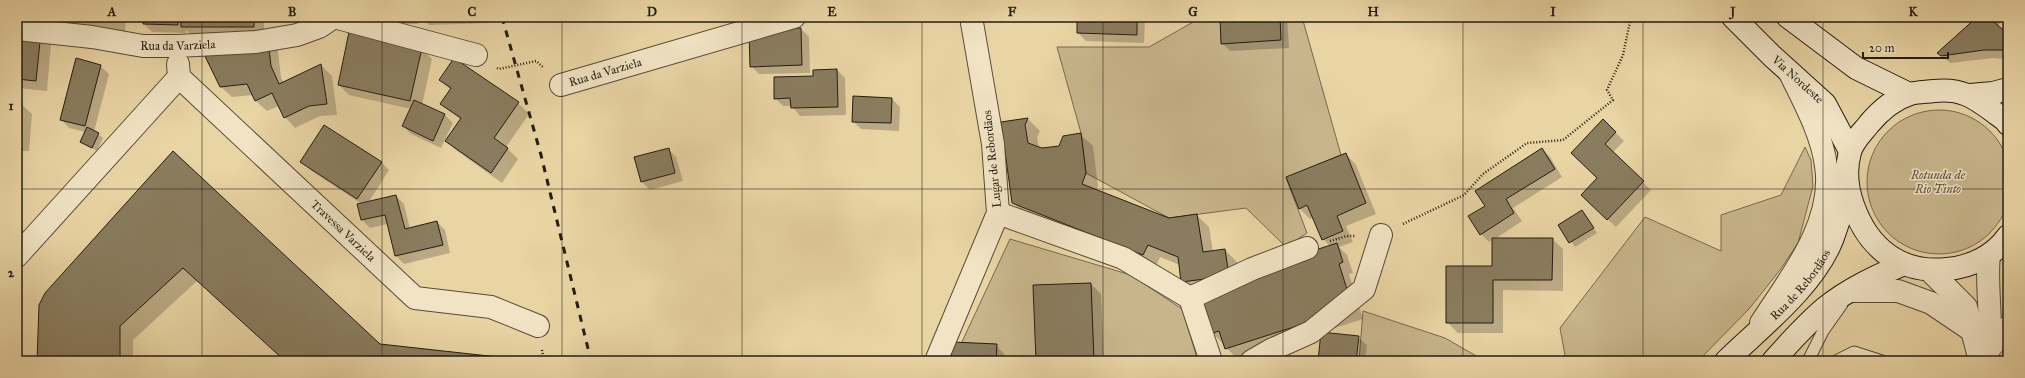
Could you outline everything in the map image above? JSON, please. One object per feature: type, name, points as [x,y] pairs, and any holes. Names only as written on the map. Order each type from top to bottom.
[{"type":"street","name":"Rua da Varziela","points":[[17,29],[92,37],[143,46],[177,46],[256,42],[297,35],[319,27],[334,17],[476,55]]},
{"type":"street","name":"Rua da Varziela","points":[[561,85],[794,17]]},
{"type":"street","name":"Lugar de Rebordãos","points":[[936,361],[998,213],[993,144],[970,17]]},
{"type":"street","name":"Via Nordeste","points":[[1733,17],[1790,73],[1825,104],[1850,151]]},
{"type":"street","points":[[1788,17],[1856,68],[1909,94]]},
{"type":"street","points":[[17,256],[179,77],[177,46]]},
{"type":"street","points":[[1754,334],[1810,247],[1826,196],[1827,167],[1819,139],[1790,73]]},
{"type":"street","name":"Travessa Varziela","points":[[179,77],[415,298],[491,307],[538,326]]},
{"type":"street","points":[[1850,151],[1857,139],[1879,112],[1909,94],[1944,90],[1970,95],[1993,93],[2008,89]]},
{"type":"street","points":[[1970,95],[2008,124]]},
{"type":"street","name":"Rua de Rebordãos","points":[[1726,361],[1780,311],[1816,268],[1832,241],[1848,182],[1850,151]]},
{"type":"street","points":[[1848,182],[1860,224],[1872,242],[1885,253],[1904,264],[1930,271],[1961,268],[2001,246]]},
{"type":"street","points":[[998,213],[1123,258],[1190,298],[1211,361]]},
{"type":"street","points":[[1252,361],[1271,350],[1311,332],[1364,289],[1381,235]]},
{"type":"street","points":[[1985,357],[1988,271],[2001,246]]},
{"type":"street","points":[[1190,298],[1252,269],[1307,248]]},
{"type":"street","points":[[1773,361],[1824,309],[1844,295],[1881,274],[1904,264]]},
{"type":"street","points":[[1930,271],[1966,307],[1971,330],[1985,357]]},
{"type":"street","points":[[1844,295],[1898,291],[1931,303],[1971,330]]},
{"type":"street","points":[[1985,357],[2008,327]]},
{"type":"lane","points":[[1808,361],[1844,295]]},
{"type":"lane","points":[[1836,361],[1854,352],[1882,361]]},
{"type":"path","points":[[1307,248],[1347,236],[1381,235],[1464,195],[1483,174],[1527,143],[1564,140],[1613,100],[1607,90],[1623,55],[1631,17]]},
{"type":"path","name":"Rua da Varziela","points":[[476,55],[499,69],[536,61],[561,85]]},
{"type":"green space","points":[[1202,17],[1302,17],[1341,155],[1286,178],[1307,233],[1286,247],[1246,208],[1169,218],[1086,173],[1081,133],[1057,47],[1149,47]]},
{"type":"green space","name":"Rotunda de Rio Tinto","points":[[1939,110],[1960,113],[1979,122],[1990,131],[1999,142],[2008,161],[2011,182],[2008,203],[1999,222],[1990,233],[1979,242],[1960,251],[1939,254],[1918,251],[1899,242],[1888,233],[1879,222],[1870,203],[1867,182],[1870,161],[1879,142],[1888,131],[1899,122],[1918,113]]},
{"type":"green space","points":[[1805,147],[1811,160],[1813,186],[1798,243],[1780,270],[1749,309],[1698,361],[1566,361],[1560,328],[1645,217],[1721,251],[1721,215],[1781,195]]},
{"type":"green space","points":[[1010,239],[1131,275],[1182,309],[1198,361],[953,361]]},
{"type":"green space","points":[[1363,311],[1445,338],[1485,361],[1359,361]]},
{"type":"building","points":[[62,17],[115,17],[115,21]]},
{"type":"building","points":[[143,17],[178,17],[178,25],[143,24]]},
{"type":"building","points":[[181,17],[254,17],[254,27],[181,27]]},
{"type":"building","points":[[1077,17],[1137,17],[1137,35],[1077,33]]},
{"type":"building","points":[[1220,17],[1280,17],[1281,40],[1221,44]]},
{"type":"building","points":[[1977,17],[1988,17],[2008,34],[2008,50],[1984,50],[1941,56],[1937,53]]},
{"type":"building","points":[[801,28],[802,65],[750,67],[749,29]]},
{"type":"building","points":[[17,30],[41,32],[36,81],[17,79]]},
{"type":"building","points":[[349,32],[422,48],[410,101],[338,85]]},
{"type":"building","points":[[268,40],[271,66],[279,84],[321,64],[327,104],[309,106],[284,118],[272,93],[255,101],[247,84],[220,87],[201,48]]},
{"type":"building","points":[[76,58],[101,65],[85,126],[60,120]]},
{"type":"building","points":[[454,58],[519,102],[494,138],[508,148],[491,173],[445,141],[461,118],[440,104],[451,88],[439,80]]},
{"type":"building","points":[[837,69],[838,107],[791,108],[790,98],[774,99],[774,77],[813,76],[813,70]]},
{"type":"building","points":[[853,96],[892,98],[891,123],[852,122]]},
{"type":"building","points":[[414,100],[445,114],[433,141],[402,126]]},
{"type":"building","points":[[17,102],[22,103],[19,141],[17,141]]},
{"type":"building","points":[[1028,118],[1025,125],[1028,143],[1042,148],[1059,146],[1063,136],[1081,133],[1086,173],[1082,184],[1169,218],[1197,214],[1203,252],[1225,249],[1229,276],[1181,282],[1178,257],[1148,245],[1143,255],[1012,203],[1001,122]]},
{"type":"building","points":[[1603,119],[1616,132],[1605,144],[1644,181],[1607,220],[1581,195],[1597,178],[1571,153]]},
{"type":"building","points":[[324,125],[382,162],[357,199],[300,162]]},
{"type":"building","points":[[87,127],[99,133],[92,148],[80,142]]},
{"type":"building","points":[[669,148],[675,173],[641,182],[634,157]]},
{"type":"building","points":[[1542,148],[1555,169],[1506,199],[1514,213],[1480,235],[1468,216],[1485,206],[1475,191]]},
{"type":"building","points":[[173,151],[380,344],[498,357],[498,361],[285,361],[183,268],[120,326],[120,361],[37,361],[39,305],[45,293]]},
{"type":"building","points":[[1346,153],[1366,203],[1337,216],[1343,231],[1322,240],[1307,205],[1299,209],[1286,177]]},
{"type":"building","points":[[396,195],[405,229],[437,221],[443,245],[395,256],[385,215],[361,220],[357,204]]},
{"type":"building","points":[[1582,210],[1594,228],[1569,243],[1558,225]]},
{"type":"building","points":[[1492,238],[1553,238],[1552,280],[1493,280],[1493,323],[1446,323],[1446,266],[1492,266]]},
{"type":"building","points":[[1337,243],[1343,262],[1339,264],[1353,308],[1225,349],[1219,331],[1213,333],[1198,288]]},
{"type":"building","points":[[1091,283],[1094,361],[1036,361],[1033,285]]},
{"type":"building","points":[[1321,332],[1359,336],[1356,361],[1318,361]]},
{"type":"building","points":[[952,342],[997,344],[996,361],[951,361]]},
{"type":"railway","points":[[502,17],[541,155],[591,361]]}]
